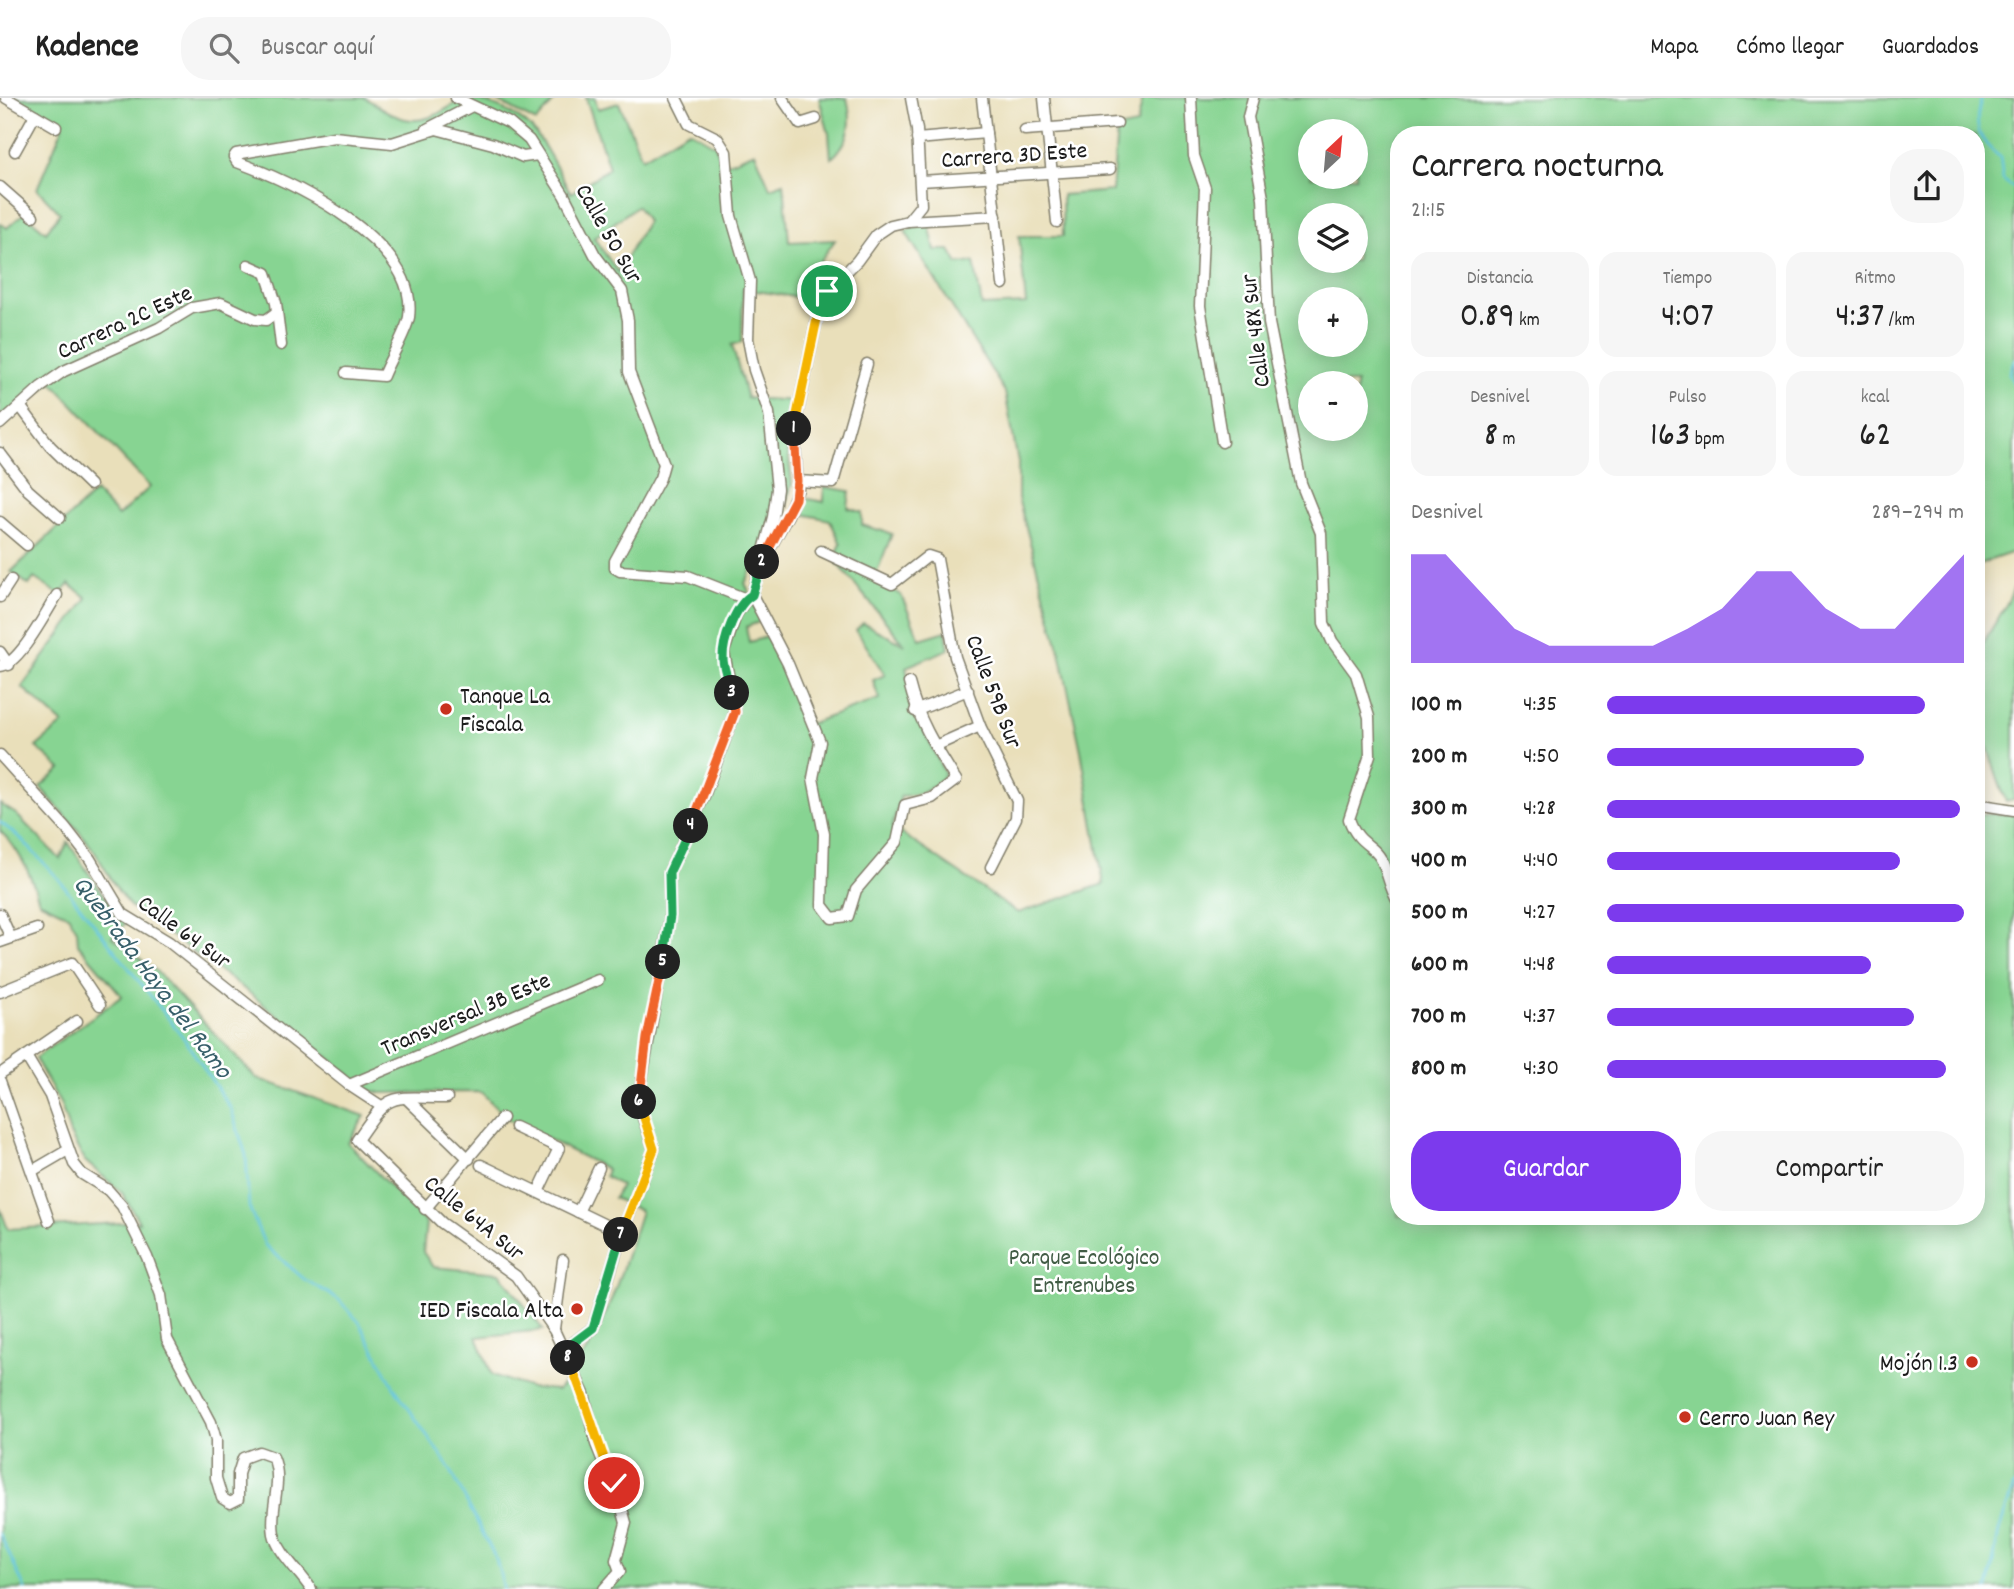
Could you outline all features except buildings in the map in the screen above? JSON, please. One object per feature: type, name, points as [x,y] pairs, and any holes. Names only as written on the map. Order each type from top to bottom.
[{"type":"street","points":[[6,98],[57,127]]},
{"type":"street","points":[[456,98],[470,107]]},
{"type":"street","points":[[565,1349],[593,1328],[622,1233],[654,1149],[639,1105],[639,1096],[670,916],[669,873],[704,796],[735,712],[723,659],[732,627],[749,597],[761,564],[775,508],[775,464],[769,412],[754,370],[748,339],[750,281],[732,216],[726,152],[717,138],[689,124],[676,98]]},
{"type":"street","points":[[782,98],[800,124],[816,119]]},
{"type":"street","points":[[908,221],[921,205],[918,139],[911,98]]},
{"type":"street","points":[[982,98],[1003,284]]},
{"type":"street","points":[[1044,98],[1056,222]]},
{"type":"street","points":[[1191,98],[1194,156],[1205,188],[1200,306],[1212,398],[1222,442]]},
{"type":"street","name":"Calle 48X Sur","points":[[1253,98],[1248,117],[1263,198],[1269,323],[1301,483],[1322,541],[1325,623],[1332,641],[1356,674],[1369,717],[1370,755],[1349,819],[1359,840],[1381,859],[1390,888]]},
{"type":"street","points":[[346,373],[383,376],[409,317],[407,298],[398,270],[388,254],[350,220],[277,177],[237,162],[234,158],[241,152],[270,150],[323,138],[346,137],[392,144],[413,138],[470,107]]},
{"type":"street","name":"Calle 50 Sur","points":[[470,107],[515,128],[538,155],[564,195],[595,254],[624,297],[629,372],[650,433],[663,456],[660,478],[614,564],[620,571],[688,576],[749,597]]},
{"type":"street","points":[[15,151],[35,115]]},
{"type":"street","points":[[1025,130],[1117,123]]},
{"type":"street","points":[[424,130],[436,129],[493,144],[523,156],[538,155]]},
{"type":"street","points":[[918,139],[986,133]]},
{"type":"street","name":"Carrera 3D Este","points":[[921,181],[1110,169]]},
{"type":"street","points":[[0,187],[33,216]]},
{"type":"street","points":[[761,564],[793,504],[797,481],[794,430],[818,314],[827,291],[884,228],[908,221],[996,216]]},
{"type":"street","points":[[248,265],[266,273],[278,312],[281,345]]},
{"type":"street","name":"Carrera 2C Este","points":[[0,424],[64,371],[159,328],[192,307],[221,303],[255,319],[266,320],[278,312]]},
{"type":"street","points":[[797,481],[833,483],[867,364]]},
{"type":"street","points":[[20,406],[50,446],[90,485]]},
{"type":"street","points":[[0,453],[28,490],[60,518]]},
{"type":"street","points":[[0,522],[27,545]]},
{"type":"street","name":"Calle 59B Sur","points":[[821,551],[892,584],[931,555],[935,556],[952,643],[980,726],[1017,801],[1016,818],[991,867]]},
{"type":"street","points":[[0,597],[11,580]]},
{"type":"street","points":[[4,665],[57,595]]},
{"type":"street","points":[[749,597],[788,664],[820,741],[813,779],[824,834],[822,905],[829,917],[841,919],[850,914],[855,892],[897,842],[905,804],[932,798],[944,792],[956,780],[915,711],[909,683]]},
{"type":"street","points":[[0,652],[4,665]]},
{"type":"street","points":[[915,711],[968,690]]},
{"type":"street","points":[[935,746],[980,726]]},
{"type":"street","name":"Calle 64 Sur","points":[[0,755],[90,859],[123,914],[169,942],[349,1085],[381,1106]]},
{"type":"street","points":[[1985,805],[2014,810]]},
{"type":"street","points":[[0,914],[10,936]]},
{"type":"street","points":[[0,942],[10,936],[37,929]]},
{"type":"street","points":[[0,992],[72,963],[100,1005]]},
{"type":"street","name":"Transversal 3B Este","points":[[349,1085],[598,980]]},
{"type":"street","points":[[0,1074],[77,1021]]},
{"type":"street","points":[[26,1056],[51,1096],[74,1164],[82,1174],[108,1190],[131,1222],[161,1295],[167,1339],[211,1422],[216,1440],[216,1478],[222,1498],[230,1503],[238,1499],[238,1474],[243,1458],[260,1452],[273,1457],[278,1482],[273,1521],[275,1538],[311,1589]]},
{"type":"street","points":[[0,1081],[50,1221]]},
{"type":"street","points":[[402,1098],[469,1159]]},
{"type":"street","points":[[381,1106],[402,1098],[447,1098]]},
{"type":"street","name":"Calle 64A Sur","points":[[381,1106],[357,1140],[425,1209],[507,1268],[530,1293],[565,1349],[584,1394],[596,1444],[614,1483],[626,1522],[616,1560],[620,1571],[604,1589]]},
{"type":"street","points":[[425,1209],[502,1118]]},
{"type":"street","points":[[515,1126],[559,1148],[538,1192]]},
{"type":"street","points":[[32,1171],[68,1150]]},
{"type":"street","points":[[481,1165],[622,1233]]},
{"type":"street","points":[[578,1212],[600,1168]]},
{"type":"street","points":[[554,1330],[563,1260]]},
{"type":"green space","name":"Parque Ecológico Entrenubes","points":[[15,98],[365,98],[395,115],[414,120],[434,115],[464,99],[472,99],[500,108],[518,117],[531,128],[571,193],[609,168],[586,98],[595,98],[598,109],[619,103],[642,158],[689,130],[715,145],[723,165],[755,152],[770,188],[784,183],[789,242],[835,240],[795,297],[743,289],[742,342],[732,345],[747,398],[795,401],[787,443],[792,484],[786,504],[745,583],[762,621],[746,627],[749,642],[767,637],[786,667],[809,724],[879,699],[873,680],[885,675],[856,630],[863,623],[905,645],[834,559],[841,544],[830,520],[798,513],[803,498],[824,502],[824,487],[850,491],[848,508],[862,512],[862,525],[892,534],[877,572],[872,577],[901,595],[920,639],[946,631],[949,649],[906,667],[915,712],[945,774],[926,791],[901,796],[892,827],[1018,913],[1104,884],[1081,751],[1060,652],[1018,498],[1018,462],[1005,392],[905,231],[928,220],[935,250],[950,250],[958,264],[974,262],[982,306],[1026,304],[1019,236],[1063,236],[1062,195],[1112,191],[1117,129],[1137,125],[1143,98],[2014,98],[2014,552],[1985,562],[1985,126],[1390,126],[1390,1225],[1985,1225],[1985,814],[2014,814],[2014,1589],[0,1589],[0,1208],[8,1229],[139,1222],[122,1193],[84,1160],[70,1134],[61,1105],[35,1058],[122,996],[78,944],[77,930],[68,915],[39,901],[24,863],[0,831],[0,804],[16,814],[60,859],[68,842],[106,899],[126,923],[112,937],[155,970],[256,1078],[365,1116],[348,1143],[426,1223],[423,1252],[433,1267],[500,1273],[543,1330],[477,1337],[492,1375],[531,1388],[558,1390],[575,1369],[600,1326],[618,1283],[641,1211],[614,1198],[621,1186],[605,1176],[607,1169],[508,1119],[481,1092],[381,1093],[368,1090],[247,991],[130,906],[88,843],[40,787],[61,769],[36,747],[63,724],[22,687],[87,598],[69,584],[60,595],[34,578],[29,585],[11,572],[95,492],[118,516],[150,487],[52,382],[0,421],[0,223],[7,228],[24,213],[46,232],[60,213],[37,189],[63,127]],"holes":[[[637,206],[647,221],[618,272],[594,238]]]},
{"type":"green space","points":[[492,98],[557,98],[536,122]]},
{"type":"green space","points":[[819,98],[847,98],[849,107],[849,131],[843,145],[831,159],[829,134]]},
{"type":"green space","points":[[2014,587],[2014,800],[2006,802],[1985,738],[1985,641]]},
{"type":"waterway","points":[[1978,126],[1982,98]]},
{"type":"waterway","points":[[1985,143],[2000,157],[2003,180],[2014,188]]},
{"type":"waterway","points":[[2014,360],[2009,374],[2014,384]]},
{"type":"waterway","name":"Quebrada Haya del Ramo","points":[[0,822],[20,838],[57,877],[183,1037],[231,1109],[246,1155],[249,1207],[265,1245],[304,1279],[338,1299],[359,1322],[394,1387],[450,1469],[496,1559],[504,1589]]},
{"type":"waterway","points":[[1988,1589],[1999,1531],[2014,1485]]},
{"type":"waterway","points":[[0,1534],[25,1589]]},
{"type":"place","name":"Tanque La Fiscala","points":[[446,709]]},
{"type":"place","name":"IED Fiscala Alta","points":[[577,1309]]},
{"type":"place","name":"Mojón 1.3","points":[[1972,1362]]},
{"type":"place","name":"Cerro Juan Rey","points":[[1685,1417]]},
{"type":"route","points":[[614,1483],[596,1444],[584,1394],[565,1349],[593,1328],[622,1233],[654,1149],[642,1117],[639,1096],[670,916],[669,873],[704,796],[735,712],[723,659],[727,639],[742,604],[752,595],[761,564],[795,499],[797,462],[794,430],[818,314],[827,291]]}]
